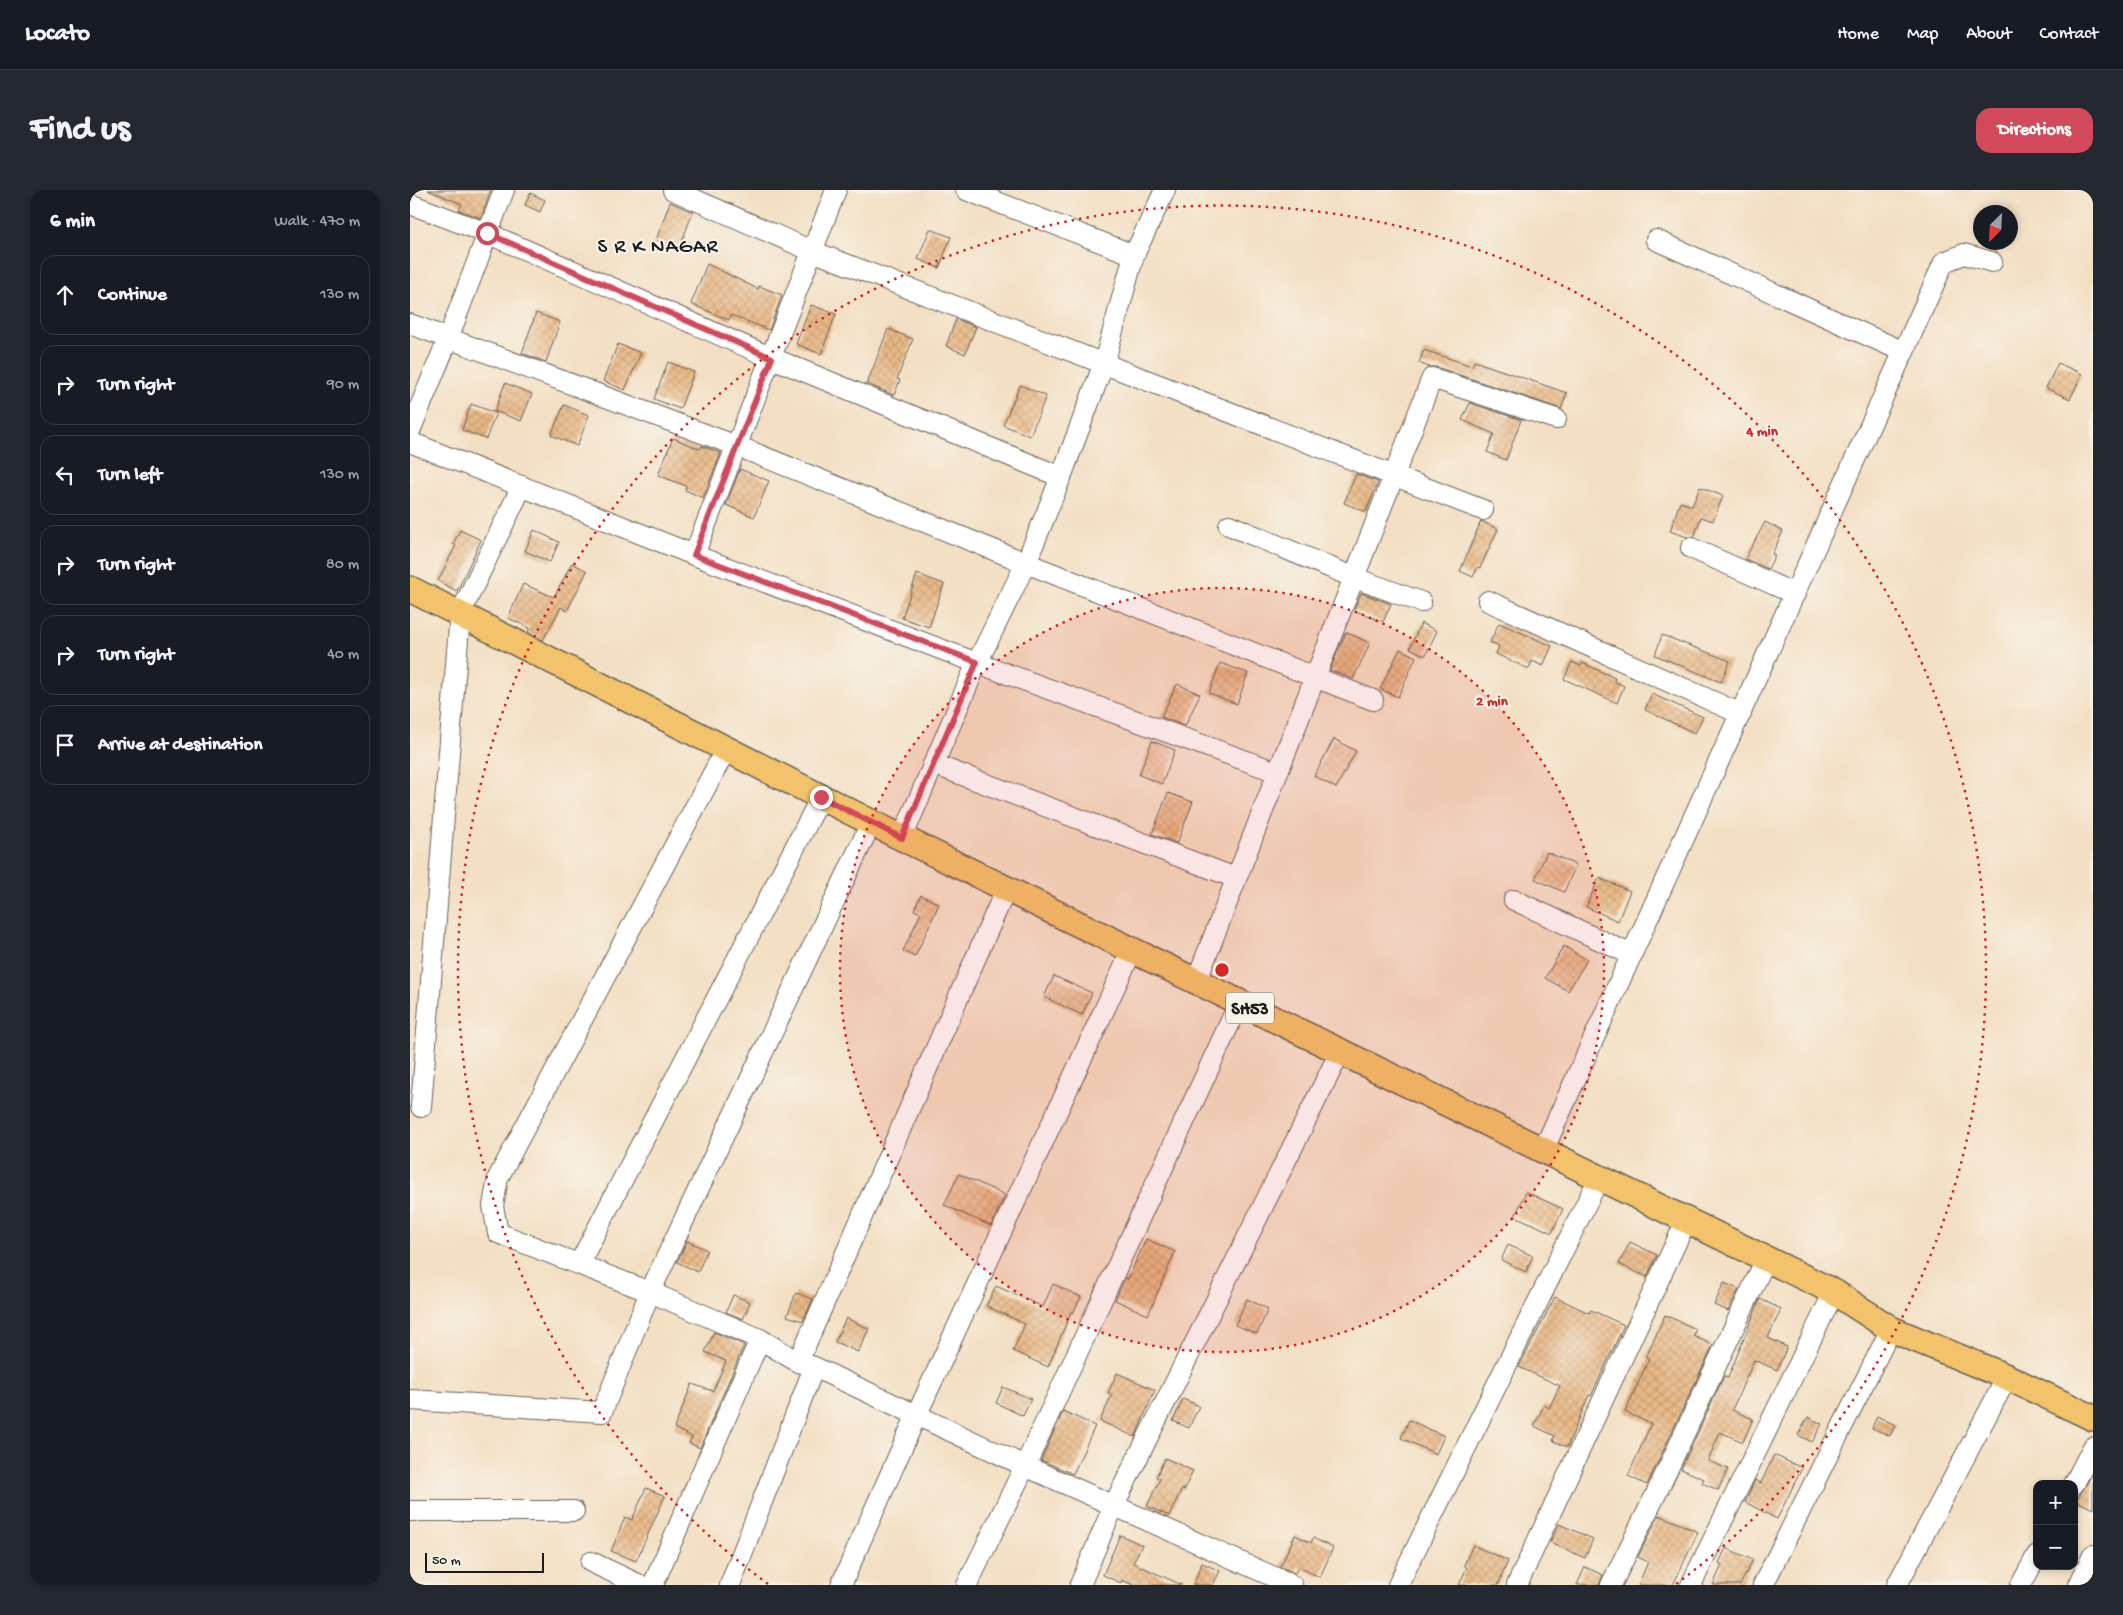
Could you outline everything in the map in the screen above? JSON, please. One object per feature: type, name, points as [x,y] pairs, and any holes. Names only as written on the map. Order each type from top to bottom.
[{"type":"main road","name":"SH53","points":[[410,589],[871,823],[1834,1292],[1891,1330],[2007,1376],[2093,1418]]},
{"type":"street","points":[[410,431],[448,339],[504,190]]},
{"type":"street","points":[[673,190],[812,251],[1483,510]]},
{"type":"street","points":[[694,555],[836,190]]},
{"type":"street","points":[[966,190],[1134,255]]},
{"type":"street","points":[[902,838],[977,662],[1026,563],[1061,477],[1104,363],[1134,255],[1165,190]]},
{"type":"street","points":[[410,204],[487,233],[772,358],[1061,477]]},
{"type":"street","points":[[1656,240],[1904,352]]},
{"type":"street","points":[[1543,1151],[1944,262],[1964,254],[1992,262]]},
{"type":"street","points":[[410,324],[737,446],[1373,700]]},
{"type":"street","points":[[1196,982],[1432,378],[1556,419]]},
{"type":"street","points":[[410,442],[694,555],[977,662],[1277,772]]},
{"type":"street","points":[[421,1107],[460,614],[522,486]]},
{"type":"street","points":[[1229,525],[1355,578],[1422,602]]},
{"type":"street","points":[[1691,548],[1795,594]]},
{"type":"street","points":[[1488,601],[1741,714]]},
{"type":"street","points":[[726,749],[498,1178],[493,1206],[498,1233],[650,1292],[760,1339],[806,1365],[1114,1505],[1270,1580],[1292,1585]]},
{"type":"street","points":[[933,764],[1236,878]]},
{"type":"street","points":[[578,1264],[821,797]]},
{"type":"street","points":[[410,1400],[602,1412],[650,1292],[871,823]]},
{"type":"street","points":[[730,1585],[806,1365],[1006,889]]},
{"type":"street","points":[[1514,900],[1632,955]]},
{"type":"street","points":[[841,1585],[917,1414],[1132,950]]},
{"type":"street","points":[[967,1585],[1025,1466],[1239,1003]]},
{"type":"street","points":[[1080,1585],[1114,1505],[1340,1052]]},
{"type":"street","points":[[1398,1585],[1599,1178]]},
{"type":"street","points":[[1517,1585],[1686,1219]]},
{"type":"street","points":[[1611,1585],[1656,1494],[1766,1259]]},
{"type":"street","points":[[1691,1585],[1834,1292]]},
{"type":"street","points":[[1763,1585],[1891,1330]]},
{"type":"street","points":[[653,1585],[760,1339]]},
{"type":"street","points":[[1897,1585],[2007,1376]]},
{"type":"street","points":[[2076,1480],[2093,1447]]},
{"type":"street","points":[[410,1511],[574,1511]]},
{"type":"street","points":[[2079,1585],[2093,1555]]},
{"type":"street","points":[[591,1562],[640,1585]]},
{"type":"street","points":[[2024,1584],[2033,1564]]},
{"type":"building","points":[[428,190],[491,190],[481,218],[459,210],[462,204]]},
{"type":"building","points":[[530,193],[545,200],[540,212],[525,205]]},
{"type":"building","points":[[670,202],[693,212],[679,249],[656,240]]},
{"type":"building","points":[[930,229],[951,237],[939,268],[918,259]]},
{"type":"building","points":[[707,264],[758,289],[759,286],[782,295],[769,330],[731,315],[729,320],[691,304]]},
{"type":"building","points":[[811,305],[836,314],[821,354],[796,344]]},
{"type":"building","points":[[536,313],[560,322],[546,362],[522,353]]},
{"type":"building","points":[[956,319],[976,327],[965,354],[946,346]]},
{"type":"building","points":[[888,329],[913,339],[897,379],[900,380],[894,395],[867,384]]},
{"type":"building","points":[[618,344],[641,353],[625,390],[603,381]]},
{"type":"building","points":[[1424,350],[1472,366],[1474,361],[1567,393],[1561,409],[1419,363]]},
{"type":"building","points":[[668,362],[694,372],[680,409],[654,399]]},
{"type":"building","points":[[2058,363],[2082,374],[2070,399],[2046,388]]},
{"type":"building","points":[[505,383],[532,394],[521,421],[495,411]]},
{"type":"building","points":[[1020,385],[1046,396],[1030,436],[1003,425]]},
{"type":"building","points":[[1470,403],[1521,420],[1506,460],[1487,452],[1494,434],[1462,420]]},
{"type":"building","points":[[471,404],[496,413],[486,439],[462,430]]},
{"type":"building","points":[[564,405],[589,415],[577,446],[551,435]]},
{"type":"building","points":[[673,438],[700,449],[702,446],[721,453],[703,498],[685,490],[686,486],[658,475]]},
{"type":"building","points":[[740,469],[769,481],[754,517],[726,505]]},
{"type":"building","points":[[1356,474],[1378,482],[1366,512],[1344,503]]},
{"type":"building","points":[[1700,487],[1723,496],[1713,521],[1701,517],[1694,537],[1687,537],[1670,531],[1680,502],[1692,506]]},
{"type":"building","points":[[1481,521],[1498,529],[1480,568],[1478,567],[1473,577],[1460,571]]},
{"type":"building","points":[[1765,522],[1783,531],[1772,554],[1775,555],[1768,569],[1745,559]]},
{"type":"building","points":[[460,530],[481,540],[457,591],[438,581],[456,545],[453,544]]},
{"type":"building","points":[[534,530],[559,542],[550,562],[525,551]]},
{"type":"building","points":[[572,563],[587,571],[567,611],[561,607],[543,640],[528,632],[530,628],[508,618],[523,584],[554,597]]},
{"type":"building","points":[[917,574],[944,584],[929,627],[902,618]]},
{"type":"building","points":[[1361,593],[1391,604],[1383,622],[1354,610]]},
{"type":"building","points":[[1421,623],[1437,631],[1425,656],[1410,648]]},
{"type":"building","points":[[1499,623],[1552,646],[1543,666],[1532,661],[1529,669],[1496,654],[1499,646],[1490,642]]},
{"type":"building","points":[[1346,632],[1370,643],[1353,679],[1330,670]]},
{"type":"building","points":[[1662,635],[1730,661],[1721,682],[1655,655]]},
{"type":"building","points":[[1400,649],[1416,657],[1398,697],[1380,689]]},
{"type":"building","points":[[1572,662],[1581,666],[1583,663],[1615,678],[1614,681],[1624,686],[1617,703],[1564,679]]},
{"type":"building","points":[[1220,663],[1248,673],[1237,704],[1209,693]]},
{"type":"building","points":[[1177,684],[1200,694],[1185,726],[1161,717]]},
{"type":"building","points":[[1652,694],[1703,717],[1695,733],[1645,710]]},
{"type":"building","points":[[1334,739],[1356,751],[1336,788],[1314,776]]},
{"type":"building","points":[[1152,741],[1175,750],[1162,784],[1139,775]]},
{"type":"building","points":[[1168,793],[1193,802],[1177,843],[1152,834]]},
{"type":"building","points":[[1547,852],[1576,865],[1564,892],[1535,879]]},
{"type":"building","points":[[1599,878],[1630,891],[1618,921],[1586,907]]},
{"type":"building","points":[[921,895],[939,904],[915,957],[903,951],[921,913],[914,910]]},
{"type":"building","points":[[1564,946],[1587,960],[1568,991],[1545,978]]},
{"type":"building","points":[[1054,976],[1092,993],[1082,1015],[1044,997]]},
{"type":"building","points":[[959,1174],[1005,1195],[991,1226],[944,1205]]},
{"type":"building","points":[[1526,1192],[1563,1209],[1552,1233],[1515,1216]]},
{"type":"building","points":[[1146,1239],[1175,1252],[1148,1315],[1115,1300],[1125,1278],[1128,1279]]},
{"type":"building","points":[[687,1241],[707,1250],[698,1272],[677,1262]]},
{"type":"building","points":[[1630,1242],[1657,1255],[1647,1277],[1619,1264]]},
{"type":"building","points":[[1508,1245],[1533,1256],[1526,1272],[1501,1260]]},
{"type":"building","points":[[1724,1283],[1739,1289],[1728,1311],[1714,1305]]},
{"type":"building","points":[[1053,1284],[1081,1297],[1073,1313],[1071,1312],[1048,1367],[1013,1351],[1025,1324],[986,1306],[996,1286],[1043,1307]]},
{"type":"building","points":[[796,1293],[813,1299],[803,1321],[787,1316]]},
{"type":"building","points":[[733,1295],[750,1302],[743,1319],[726,1312]]},
{"type":"building","points":[[1555,1297],[1589,1313],[1591,1310],[1624,1325],[1591,1396],[1589,1395],[1567,1447],[1553,1441],[1555,1436],[1534,1426],[1544,1405],[1549,1408],[1560,1386],[1519,1367]]},
{"type":"building","points":[[1247,1299],[1268,1309],[1257,1334],[1235,1325]]},
{"type":"building","points":[[1760,1299],[1781,1309],[1768,1338],[1787,1347],[1777,1370],[1754,1360],[1732,1410],[1753,1419],[1743,1442],[1720,1432],[1708,1461],[1728,1469],[1718,1490],[1702,1483],[1704,1479],[1681,1469],[1724,1376],[1728,1378]]},
{"type":"building","points":[[1665,1315],[1696,1329],[1693,1336],[1713,1345],[1647,1485],[1628,1476],[1651,1424],[1625,1412],[1649,1359],[1646,1357]]},
{"type":"building","points":[[846,1318],[869,1329],[858,1352],[835,1342]]},
{"type":"building","points":[[714,1332],[744,1345],[700,1448],[689,1443],[692,1437],[674,1428],[692,1384],[713,1391],[726,1361],[705,1352]]},
{"type":"building","points":[[1117,1373],[1155,1390],[1135,1437],[1100,1421],[1112,1395],[1108,1393]]},
{"type":"building","points":[[1003,1387],[1031,1399],[1023,1416],[996,1403]]},
{"type":"building","points":[[1183,1399],[1199,1406],[1189,1428],[1173,1421]]},
{"type":"building","points":[[1063,1411],[1095,1426],[1073,1474],[1041,1460]]},
{"type":"building","points":[[1877,1416],[1895,1425],[1890,1436],[1872,1428]]},
{"type":"building","points":[[1808,1417],[1822,1424],[1812,1442],[1798,1435]]},
{"type":"building","points":[[1409,1420],[1444,1436],[1436,1454],[1401,1438]]},
{"type":"building","points":[[1774,1455],[1802,1468],[1777,1519],[1745,1502],[1755,1480],[1761,1483]]},
{"type":"building","points":[[1165,1458],[1193,1471],[1169,1516],[1147,1506],[1160,1479],[1156,1477]]},
{"type":"building","points":[[2093,1473],[2093,1509],[2078,1502],[2078,1498]]},
{"type":"building","points":[[646,1488],[665,1496],[636,1561],[611,1551],[625,1517],[632,1520]]},
{"type":"building","points":[[1659,1515],[1698,1532],[1673,1585],[1638,1585],[1648,1562],[1638,1557]]},
{"type":"building","points":[[1559,1524],[1593,1539],[1585,1558],[1550,1542]]},
{"type":"building","points":[[1120,1535],[1142,1545],[1133,1563],[1182,1585],[1133,1585],[1122,1580],[1121,1583],[1103,1575]]},
{"type":"building","points":[[1295,1535],[1311,1543],[1313,1538],[1333,1548],[1320,1577],[1298,1567],[1295,1573],[1280,1567]]},
{"type":"building","points":[[1473,1545],[1508,1561],[1498,1585],[1459,1585],[1467,1567],[1464,1565]]},
{"type":"building","points":[[1726,1548],[1753,1560],[1740,1585],[1713,1585],[1722,1565],[1719,1563]]},
{"type":"building","points":[[1202,1563],[1220,1571],[1213,1585],[1193,1585]]},
{"type":"building","points":[[1585,1567],[1603,1575],[1599,1585],[1577,1585]]},
{"type":"district","name":"S R K NAGAR","points":[[658,245]]},
{"type":"route","points":[[487,233],[772,358],[694,555],[977,662],[902,838],[821,797]]}]
